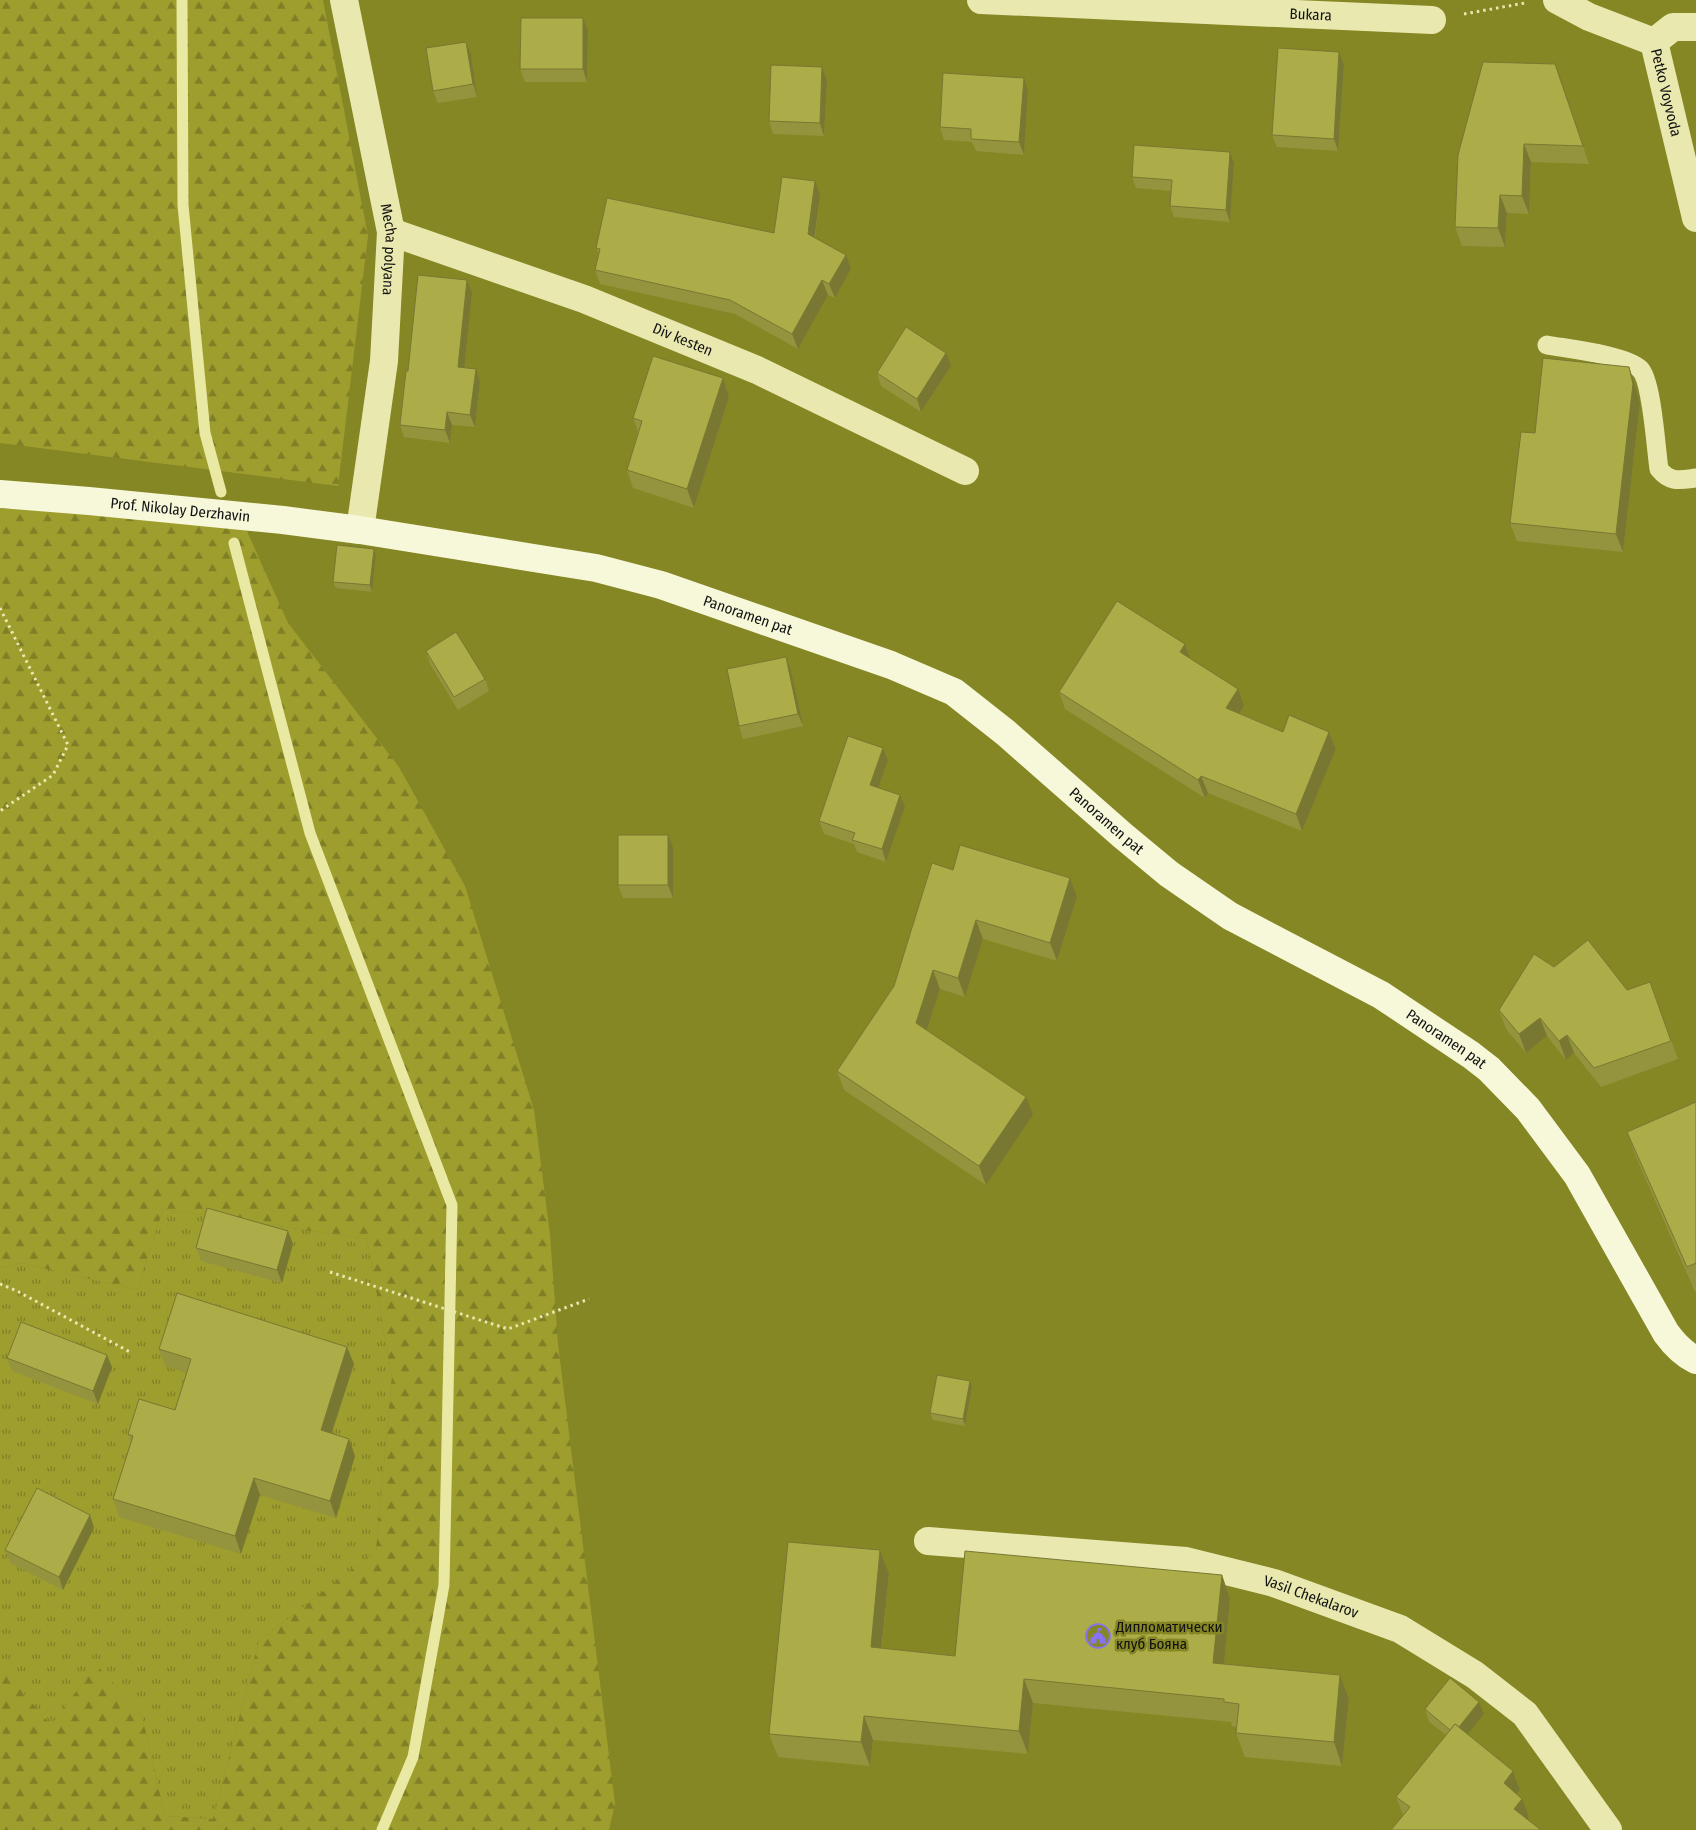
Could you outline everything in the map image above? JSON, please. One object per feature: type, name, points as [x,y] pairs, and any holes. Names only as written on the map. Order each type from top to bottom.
[{"type":"main road","name":"Prof. Nikolay Derzhavin","points":[[0,494],[236,514],[360,530]]},
{"type":"main road","name":"Panoramen pat","points":[[360,530],[596,568],[661,585],[891,665],[954,692],[1006,732],[1122,835],[1170,874],[1230,916],[1381,996],[1471,1054],[1490,1069],[1538,1121],[1577,1175],[1666,1333],[1675,1345],[1689,1357],[1696,1360]]},
{"type":"street","name":"Mecha polyana","points":[[344,0],[391,232],[384,361],[360,530]]},
{"type":"street","name":"Bukara","points":[[981,0],[1432,20]]},
{"type":"street","name":"Petko Voyvoda","points":[[1544,1],[1654,42],[1696,218]]},
{"type":"street","points":[[1654,42],[1673,27],[1696,27]]},
{"type":"street","name":"Div kesten","points":[[391,232],[584,299],[757,370],[965,470]]},
{"type":"street","name":"Vasil Chekalarov","points":[[928,1541],[1186,1562],[1274,1583],[1400,1629],[1475,1675],[1525,1714],[1608,1830]]},
{"type":"lane","points":[[1547,345],[1625,360],[1640,369],[1648,382],[1659,469],[1665,477],[1676,480],[1696,478]]},
{"type":"path","points":[[1432,20],[1544,1]]},
{"type":"path","points":[[0,608],[68,744],[54,775],[0,811]]},
{"type":"path","points":[[330,1272],[508,1329],[589,1299]]},
{"type":"path","points":[[0,1284],[17,1291],[130,1352]]},
{"type":"green space","points":[[0,0],[323,0],[368,236],[338,486],[0,443]]},
{"type":"green space","points":[[0,501],[246,529],[288,623],[399,767],[465,886],[534,1110],[550,1235],[558,1344],[615,1804],[609,1830],[0,1830],[0,1666],[51,1725],[96,1665],[141,1712],[165,1816],[213,1819],[259,1641],[376,1551],[392,1377],[367,1239],[163,1209],[137,1290],[22,1263],[0,1268]]},
{"type":"green space","points":[[163,1209],[367,1239],[392,1377],[376,1551],[259,1641],[213,1819],[165,1816],[141,1712],[96,1665],[51,1726],[0,1666],[0,1268],[22,1263],[137,1290]]},
{"type":"building","points":[[521,18],[583,18],[583,69],[520,69]]},
{"type":"building","points":[[466,42],[473,84],[433,91],[426,48]]},
{"type":"building","points":[[1278,48],[1339,52],[1334,139],[1272,135]]},
{"type":"building","points":[[1483,62],[1555,64],[1583,146],[1524,144],[1522,196],[1500,195],[1498,228],[1455,227],[1458,155]]},
{"type":"building","points":[[771,65],[822,67],[820,123],[769,121]]},
{"type":"building","points":[[943,73],[1024,78],[1019,142],[971,139],[971,129],[940,127]]},
{"type":"building","points":[[1134,145],[1230,152],[1226,210],[1170,206],[1172,180],[1132,177]]},
{"type":"building","points":[[782,177],[815,181],[808,234],[846,255],[829,284],[822,280],[792,334],[730,300],[595,270],[600,249],[596,248],[607,198],[774,233]]},
{"type":"building","points":[[418,275],[467,280],[458,367],[476,369],[470,415],[447,412],[445,430],[400,425],[406,371],[408,371]]},
{"type":"building","points":[[906,327],[946,353],[917,399],[877,373]]},
{"type":"building","points":[[653,356],[723,378],[687,489],[627,470],[642,421],[633,418]]},
{"type":"building","points":[[1543,358],[1629,367],[1633,384],[1616,534],[1510,523],[1521,432],[1535,433]]},
{"type":"building","points":[[337,545],[374,549],[370,585],[333,582]]},
{"type":"building","points":[[1117,601],[1185,644],[1180,652],[1238,689],[1226,708],[1283,732],[1289,715],[1329,732],[1296,814],[1201,776],[1198,780],[1059,692]]},
{"type":"building","points":[[456,632],[485,679],[454,697],[426,651]]},
{"type":"building","points":[[786,657],[798,714],[739,726],[727,669]]},
{"type":"building","points":[[848,736],[883,748],[870,785],[900,795],[882,849],[852,840],[855,833],[819,821]]},
{"type":"building","points":[[618,835],[668,835],[668,885],[618,885]]},
{"type":"building","points":[[960,845],[1070,878],[1050,943],[976,920],[958,978],[933,970],[916,1023],[1026,1097],[979,1166],[837,1071],[894,986],[932,863],[953,870]]},
{"type":"building","points":[[1588,940],[1627,990],[1650,982],[1671,1041],[1594,1068],[1567,1035],[1559,1041],[1540,1018],[1519,1034],[1499,1010],[1534,954],[1554,967]]},
{"type":"building","points":[[1696,1102],[1696,1263],[1687,1267],[1627,1132]]},
{"type":"building","points":[[207,1208],[288,1231],[277,1270],[196,1248]]},
{"type":"building","points":[[177,1293],[347,1347],[321,1430],[349,1439],[330,1501],[254,1478],[235,1536],[113,1499],[133,1436],[128,1434],[139,1399],[175,1410],[191,1359],[159,1349]]},
{"type":"building","points":[[21,1322],[107,1355],[93,1391],[7,1358]]},
{"type":"building","points":[[937,1375],[970,1381],[963,1419],[930,1413]]},
{"type":"building","points":[[37,1488],[90,1515],[59,1577],[5,1550]]},
{"type":"building","points":[[788,1542],[880,1550],[871,1647],[955,1656],[965,1551],[1222,1575],[1213,1663],[1340,1675],[1334,1742],[1236,1733],[1239,1704],[1224,1702],[1224,1699],[1024,1679],[1019,1731],[864,1716],[861,1742],[769,1734]]},
{"type":"building","points":[[1450,1678],[1479,1702],[1459,1727],[1455,1724],[1450,1730],[1425,1709]]},
{"type":"building","points":[[1455,1724],[1513,1771],[1504,1783],[1522,1799],[1514,1809],[1541,1830],[1391,1830],[1410,1807],[1396,1797]]},
{"type":"waterway","points":[[182,0],[183,205],[205,433],[221,492]]},
{"type":"waterway","points":[[234,543],[310,833],[452,1205],[444,1585],[413,1757],[382,1830]]},
{"type":"place","name":"Дипломатически клуб Бояна","points":[[1098,1636]]}]
